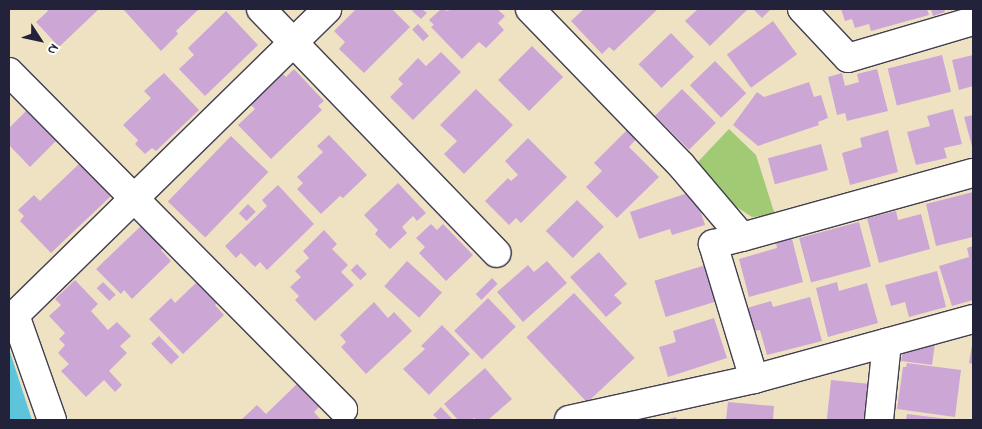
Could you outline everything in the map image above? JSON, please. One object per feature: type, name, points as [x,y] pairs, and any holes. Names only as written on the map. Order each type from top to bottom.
[{"type":"street","points":[[260,9],[497,253]]},
{"type":"street","points":[[52,420],[15,315],[327,9]]},
{"type":"street","points":[[530,9],[682,165],[742,237]]},
{"type":"street","points":[[802,9],[848,58],[973,21]]},
{"type":"street","points":[[9,72],[344,410]]},
{"type":"street","points":[[754,379],[713,244],[973,173]]},
{"type":"street","points":[[569,420],[754,379],[973,319]]},
{"type":"street","points":[[879,420],[886,342]]},
{"type":"green space","points":[[729,129],[756,155],[775,215],[752,217],[735,206],[694,166]]},
{"type":"water","points":[[9,349],[32,420],[9,420]]},
{"type":"building","points":[[46,9],[99,9],[59,47],[36,22],[48,11]]},
{"type":"building","points":[[123,9],[199,9],[176,31],[178,34],[161,51]]},
{"type":"building","points":[[356,9],[392,9],[410,27],[364,73],[339,49],[345,42],[334,31]]},
{"type":"building","points":[[414,9],[422,9],[427,13],[421,19],[412,11]]},
{"type":"building","points":[[441,9],[448,11],[450,9],[497,9],[505,16],[498,23],[504,30],[486,48],[479,42],[462,59],[431,27],[434,25],[429,20]]},
{"type":"building","points":[[584,9],[658,9],[614,51],[609,47],[602,54],[571,21]]},
{"type":"building","points":[[698,9],[748,9],[710,46],[685,21]]},
{"type":"building","points":[[771,9],[762,18],[754,10]]},
{"type":"building","points":[[841,9],[927,9],[929,15],[871,31],[869,24],[855,28],[852,19],[845,21]]},
{"type":"building","points":[[931,9],[944,9],[945,12],[933,16]]},
{"type":"building","points":[[226,11],[258,45],[205,96],[179,69],[194,55],[188,48]]},
{"type":"building","points":[[773,21],[797,54],[751,88],[727,55]]},
{"type":"building","points":[[418,24],[429,36],[423,41],[412,29]]},
{"type":"building","points":[[671,33],[694,57],[662,88],[639,64]]},
{"type":"building","points":[[532,46],[563,77],[529,111],[498,80]]},
{"type":"building","points":[[441,52],[461,72],[413,120],[390,97],[403,84],[398,79],[418,58],[426,66]]},
{"type":"building","points":[[942,55],[951,92],[897,105],[888,69]]},
{"type":"building","points":[[973,55],[973,86],[959,90],[952,60]]},
{"type":"building","points":[[715,61],[746,93],[721,118],[690,85]]},
{"type":"building","points":[[294,69],[324,101],[318,106],[322,110],[271,159],[238,125],[255,109],[249,103],[281,72],[286,77]]},
{"type":"building","points":[[877,69],[888,111],[847,121],[845,113],[837,115],[828,77],[842,73],[845,86],[859,82],[857,74]]},
{"type":"building","points":[[164,73],[199,110],[156,151],[152,148],[145,154],[135,144],[138,140],[123,125],[151,98],[144,91]]},
{"type":"building","points":[[809,82],[814,97],[821,95],[828,118],[818,122],[819,125],[758,146],[733,125],[757,92],[764,97]]},
{"type":"building","points":[[476,89],[513,125],[464,174],[444,154],[457,141],[440,125]]},
{"type":"building","points":[[682,89],[716,123],[689,150],[655,116]]},
{"type":"building","points":[[30,107],[60,137],[30,167],[9,145],[9,128]]},
{"type":"building","points":[[953,109],[962,144],[944,148],[947,158],[916,165],[907,132],[930,126],[927,116]]},
{"type":"building","points":[[973,115],[973,150],[964,117]]},
{"type":"building","points":[[628,129],[637,138],[629,147],[659,177],[617,218],[586,187],[602,171],[594,163]]},
{"type":"building","points":[[888,130],[898,172],[850,185],[842,153],[862,147],[860,138]]},
{"type":"building","points":[[329,135],[367,175],[343,198],[340,196],[321,214],[297,189],[303,183],[297,177],[323,152],[317,146]]},
{"type":"building","points":[[231,136],[268,172],[205,238],[168,201]]},
{"type":"building","points":[[528,138],[567,177],[521,223],[516,218],[509,225],[485,201],[508,178],[511,181],[518,175],[505,161]]},
{"type":"building","points":[[821,144],[828,170],[775,184],[768,158]]},
{"type":"building","points":[[80,163],[111,196],[51,253],[20,221],[24,216],[18,210],[34,195],[40,201]]},
{"type":"building","points":[[398,183],[426,213],[417,221],[413,216],[402,227],[407,233],[390,249],[375,234],[378,230],[364,215]]},
{"type":"building","points":[[278,185],[314,224],[267,270],[260,262],[255,267],[241,253],[236,258],[225,246],[267,206],[262,200]]},
{"type":"building","points":[[694,191],[705,225],[672,235],[670,229],[639,239],[630,212]]},
{"type":"building","points":[[973,192],[973,237],[936,246],[926,204]]},
{"type":"building","points":[[577,200],[604,227],[573,258],[546,231]]},
{"type":"building","points":[[248,204],[256,212],[247,221],[239,213]]},
{"type":"building","points":[[896,211],[898,220],[921,214],[930,249],[879,263],[867,218]]},
{"type":"building","points":[[859,222],[871,266],[811,282],[799,238]]},
{"type":"building","points":[[143,224],[165,247],[161,250],[171,261],[132,299],[124,290],[121,294],[96,269]]},
{"type":"building","points":[[431,224],[437,230],[443,224],[473,255],[446,281],[419,253],[425,247],[416,238]]},
{"type":"building","points":[[324,230],[337,244],[332,249],[348,265],[341,272],[354,285],[315,321],[295,300],[299,296],[290,287],[301,277],[295,271],[309,258],[303,251]]},
{"type":"building","points":[[790,231],[803,282],[749,297],[739,259],[777,248],[774,235]]},
{"type":"building","points":[[973,246],[973,300],[952,306],[939,266],[969,257],[967,248]]},
{"type":"building","points":[[599,252],[627,284],[614,295],[622,303],[606,317],[570,277]]},
{"type":"building","points":[[407,261],[442,292],[419,318],[384,286]]},
{"type":"building","points":[[547,261],[567,283],[523,322],[497,292],[528,265],[534,272]]},
{"type":"building","points":[[357,264],[367,274],[361,280],[351,270]]},
{"type":"building","points":[[709,264],[720,300],[666,317],[654,281]]},
{"type":"building","points":[[937,271],[946,307],[909,317],[905,302],[891,306],[885,285]]},
{"type":"building","points":[[492,278],[498,284],[481,300],[476,294]]},
{"type":"building","points":[[75,280],[98,304],[91,311],[108,330],[117,322],[131,336],[120,346],[127,353],[109,371],[122,385],[115,392],[104,380],[86,397],[61,371],[69,364],[58,353],[65,345],[59,339],[65,333],[49,316],[61,305],[55,299]]},
{"type":"building","points":[[198,281],[218,302],[215,305],[224,315],[183,354],[149,319],[171,298],[175,303]]},
{"type":"building","points":[[103,282],[116,295],[109,301],[97,288]]},
{"type":"building","points":[[837,282],[839,291],[867,283],[878,323],[828,337],[816,288]]},
{"type":"building","points":[[574,293],[635,358],[587,402],[526,337]]},
{"type":"building","points":[[810,297],[822,341],[767,355],[760,330],[753,331],[747,308],[771,301],[773,307]]},
{"type":"building","points":[[488,298],[516,327],[482,359],[454,331]]},
{"type":"building","points":[[374,302],[388,318],[394,312],[412,331],[366,374],[341,347],[346,342],[340,335]]},
{"type":"building","points":[[714,318],[727,358],[668,377],[659,347],[676,342],[673,331]]},
{"type":"building","points":[[442,325],[470,354],[429,395],[403,369],[425,349],[421,346]]},
{"type":"building","points":[[159,336],[179,357],[171,365],[151,344]]},
{"type":"building","points":[[935,343],[932,365],[901,361],[903,351]]},
{"type":"building","points":[[973,345],[973,364],[969,363]]},
{"type":"building","points":[[907,363],[961,370],[955,417],[897,409],[903,367],[906,367]]},
{"type":"building","points":[[485,368],[512,399],[488,420],[477,420],[474,418],[471,420],[458,420],[444,404]]},
{"type":"building","points":[[831,380],[868,384],[864,420],[827,420]]},
{"type":"building","points":[[298,383],[320,406],[314,412],[321,420],[241,420],[257,405],[266,414]]},
{"type":"building","points":[[728,402],[774,406],[773,420],[726,420]]},
{"type":"building","points":[[441,407],[453,420],[439,420],[433,415]]},
{"type":"building","points":[[907,414],[948,419],[948,420],[906,420]]},
{"type":"building","points":[[676,417],[677,420],[665,420]]}]
